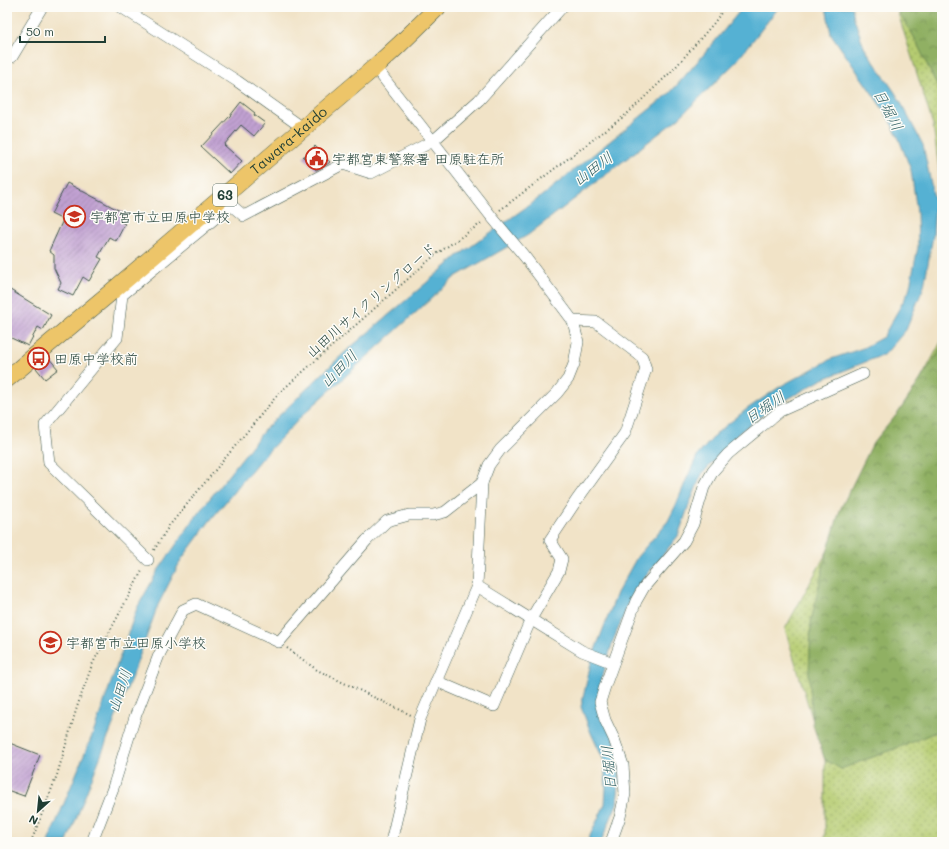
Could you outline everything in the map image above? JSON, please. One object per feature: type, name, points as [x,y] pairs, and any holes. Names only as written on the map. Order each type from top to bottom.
[{"type":"main road","name":"Tawara-kaido","points":[[11,370],[110,293],[375,67],[438,7]]},
{"type":"street","points":[[7,58],[12,57],[42,7]]},
{"type":"street","points":[[121,7],[237,81],[303,128]]},
{"type":"street","points":[[148,560],[49,463],[45,425],[117,338],[122,295],[231,205],[244,216],[343,164],[371,173],[433,141],[479,100],[562,7]]},
{"type":"street","points":[[375,67],[573,321],[578,342],[574,364],[568,379],[557,393],[500,450],[489,465],[482,483],[477,586],[420,719],[391,842]]},
{"type":"street","points":[[436,682],[494,706],[531,619],[559,571],[562,559],[550,540],[576,500],[625,433],[646,369],[642,357],[596,322],[573,321]]},
{"type":"street","points":[[611,842],[620,817],[625,794],[623,764],[605,720],[600,702],[636,601],[644,587],[684,541],[693,524],[704,487],[713,471],[728,454],[780,411],[863,374]]},
{"type":"street","points":[[92,842],[113,788],[135,717],[159,655],[183,610],[196,604],[279,642],[367,540],[387,521],[409,516],[433,515],[445,512],[482,483]]},
{"type":"street","points":[[477,586],[582,650],[613,663]]},
{"type":"path","name":"山田川サイクリングロード","points":[[32,842],[57,774],[77,707],[92,664],[148,560],[169,526],[280,393],[435,255],[491,216],[627,114],[674,70],[714,23],[725,7]]},
{"type":"path","points":[[279,642],[317,670],[420,719]]},
{"type":"green space","points":[[895,7],[942,7],[942,96],[913,35]]},
{"type":"green space","points":[[896,7],[942,7],[942,192],[933,125]]},
{"type":"green space","points":[[942,340],[942,842],[825,842],[825,760],[785,629]]},
{"type":"green space","points":[[942,345],[942,729],[913,742],[841,769],[825,760],[813,725],[809,674],[811,622],[825,559],[840,510],[873,443],[898,413],[939,352]]},
{"type":"water","name":"山田川","points":[[743,7],[779,7],[736,62],[679,118],[528,235],[455,277],[304,414],[259,461],[209,522],[181,560],[158,605],[134,671],[67,842],[48,842],[94,731],[137,608],[157,572],[199,512],[265,429],[344,353],[459,255],[539,198],[670,93]]},
{"type":"water","name":"日堀川","points":[[826,7],[852,7],[854,18],[864,47],[898,97],[923,145],[935,203],[933,236],[924,286],[906,330],[885,354],[821,380],[772,408],[740,432],[702,474],[678,536],[634,591],[613,641],[600,685],[617,749],[620,774],[617,804],[601,842],[587,842],[605,804],[606,789],[604,761],[581,707],[592,658],[617,593],[637,557],[668,521],[697,456],[718,432],[747,409],[781,386],[831,359],[863,348],[883,337],[909,291],[918,247],[917,212],[911,170],[897,134],[885,112],[831,34]]},
{"type":"building","points":[[241,102],[255,113],[254,115],[265,123],[254,136],[241,125],[224,145],[242,161],[230,174],[201,147]]},
{"type":"building","name":"宇都宮東警察署 田原駐在所","points":[[315,146],[330,162],[316,170],[303,157]]},
{"type":"building","points":[[67,183],[124,213],[120,221],[125,224],[116,241],[109,237],[98,257],[102,259],[89,281],[83,277],[73,296],[58,289],[61,283],[54,268],[54,255],[49,251],[63,220],[51,214]]},
{"type":"building","points":[[7,288],[51,315],[43,330],[38,327],[28,346],[7,336]]},
{"type":"building","points":[[48,357],[58,369],[45,379],[36,368]]},
{"type":"building","points":[[7,742],[40,755],[24,796],[7,790]]},
{"type":"place","name":"宇都宮東警察署 田原駐在所","points":[[316,159]]},
{"type":"place","name":"宇都宮市立田原中学校","points":[[75,217]]},
{"type":"place","name":"田原中学校前","points":[[39,359]]},
{"type":"place","name":"宇都宮市立田原小学校","points":[[50,643]]}]
